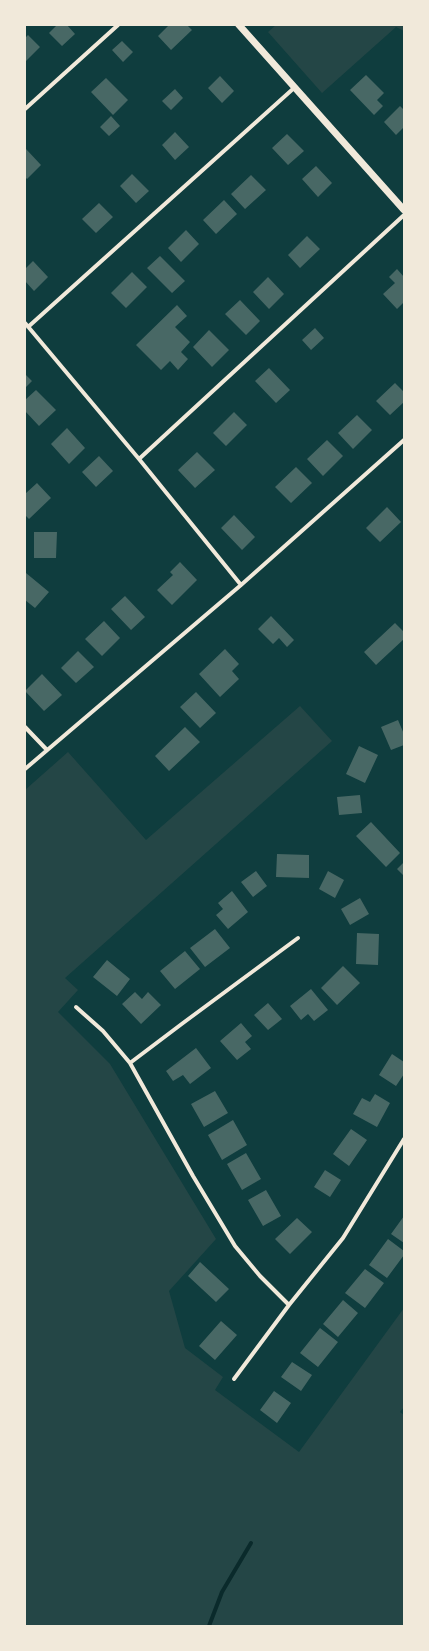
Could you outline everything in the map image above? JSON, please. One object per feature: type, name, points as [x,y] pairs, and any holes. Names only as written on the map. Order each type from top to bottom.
[{"type":"street","points":[[25,109],[118,25]]},
{"type":"street","points":[[239,25],[404,210]]},
{"type":"street","points":[[241,585],[139,459],[27,325],[294,88]]},
{"type":"street","points":[[139,459],[404,215]]},
{"type":"street","points":[[25,769],[241,585],[404,440]]},
{"type":"street","points":[[25,727],[47,750]]},
{"type":"street","points":[[130,1064],[298,938]]},
{"type":"street","points":[[76,1007],[103,1031],[130,1064],[193,1176],[235,1246],[260,1276],[289,1305]]},
{"type":"street","points":[[234,1379],[289,1305],[343,1238],[404,1139]]},
{"type":"shaded area","points":[[276,25],[404,25],[404,31],[396,27],[322,93],[268,32]]},
{"type":"shaded area","points":[[300,706],[332,741],[65,978],[78,990],[58,1012],[110,1064],[216,1239],[169,1291],[185,1348],[223,1377],[215,1390],[299,1452],[404,1308],[404,1407],[400,1412],[404,1415],[404,1626],[25,1626],[25,790],[68,752],[146,840]]},
{"type":"building","points":[[57,25],[67,25],[75,34],[62,46],[49,33]]},
{"type":"building","points":[[169,25],[187,25],[192,30],[171,50],[158,36]]},
{"type":"building","points":[[28,35],[40,47],[25,62],[25,38]]},
{"type":"building","points":[[122,41],[133,52],[123,62],[112,50]]},
{"type":"building","points":[[366,75],[384,93],[377,100],[383,106],[374,115],[350,90]]},
{"type":"building","points":[[220,76],[234,91],[222,103],[208,88]]},
{"type":"building","points":[[106,78],[128,100],[113,115],[91,92]]},
{"type":"building","points":[[175,89],[183,98],[171,110],[162,101]]},
{"type":"building","points":[[400,106],[404,110],[404,127],[396,135],[384,122]]},
{"type":"building","points":[[111,116],[120,126],[109,136],[100,127]]},
{"type":"building","points":[[175,132],[189,147],[175,160],[162,145]]},
{"type":"building","points":[[287,134],[304,151],[288,165],[272,148]]},
{"type":"building","points":[[26,149],[41,165],[27,179],[25,177]]},
{"type":"building","points":[[316,166],[332,183],[318,197],[302,179]]},
{"type":"building","points":[[132,174],[149,191],[136,203],[120,186]]},
{"type":"building","points":[[251,175],[266,190],[245,209],[231,194]]},
{"type":"building","points":[[224,200],[237,214],[216,234],[203,220]]},
{"type":"building","points":[[99,203],[113,217],[96,233],[82,219]]},
{"type":"building","points":[[186,230],[199,244],[181,262],[168,248]]},
{"type":"building","points":[[307,236],[320,249],[300,268],[288,255]]},
{"type":"building","points":[[160,256],[185,281],[172,293],[147,268]]},
{"type":"building","points":[[33,261],[48,277],[34,291],[25,281],[25,269]]},
{"type":"building","points":[[397,269],[404,277],[404,302],[397,309],[383,294],[395,283],[389,277]]},
{"type":"building","points":[[132,272],[147,287],[126,308],[111,293]]},
{"type":"building","points":[[268,277],[284,294],[269,309],[253,292]]},
{"type":"building","points":[[240,300],[260,321],[246,335],[225,314]]},
{"type":"building","points":[[177,305],[187,316],[175,327],[190,342],[181,352],[188,359],[178,370],[170,361],[161,370],[136,345]]},
{"type":"building","points":[[315,328],[324,338],[311,350],[302,340]]},
{"type":"building","points":[[209,330],[229,350],[212,367],[193,347]]},
{"type":"building","points":[[269,368],[290,390],[276,403],[255,381]]},
{"type":"building","points":[[25,374],[32,381],[25,388]]},
{"type":"building","points":[[395,383],[404,392],[404,402],[390,415],[376,401]]},
{"type":"building","points":[[36,390],[56,410],[39,426],[25,411],[25,400]]},
{"type":"building","points":[[234,412],[247,425],[226,446],[213,433]]},
{"type":"building","points":[[357,415],[372,430],[353,449],[338,433]]},
{"type":"building","points":[[67,428],[85,448],[69,464],[51,444]]},
{"type":"building","points":[[327,440],[343,456],[323,476],[307,459]]},
{"type":"building","points":[[197,452],[215,470],[195,488],[178,470]]},
{"type":"building","points":[[99,456],[113,471],[96,487],[82,472]]},
{"type":"building","points":[[296,467],[312,483],[291,503],[275,487]]},
{"type":"building","points":[[37,483],[51,498],[29,519],[25,515],[25,494]]},
{"type":"building","points":[[387,507],[401,522],[380,542],[366,528]]},
{"type":"building","points":[[234,515],[255,537],[242,550],[221,528]]},
{"type":"building","points":[[34,532],[57,532],[56,558],[34,558]]},
{"type":"building","points":[[180,562],[197,580],[172,605],[157,590],[173,575],[170,572]]},
{"type":"building","points":[[26,573],[49,592],[35,608],[25,600]]},
{"type":"building","points":[[125,596],[145,617],[131,630],[111,609]]},
{"type":"building","points":[[271,616],[294,640],[287,647],[279,638],[273,644],[258,629]]},
{"type":"building","points":[[104,621],[120,638],[102,656],[85,639]]},
{"type":"building","points":[[395,623],[404,632],[404,639],[376,665],[364,652]]},
{"type":"building","points":[[225,649],[239,664],[232,671],[239,679],[220,697],[199,674]]},
{"type":"building","points":[[78,651],[94,667],[76,683],[61,668]]},
{"type":"building","points":[[42,674],[62,695],[44,711],[25,691]]},
{"type":"building","points":[[196,692],[216,713],[200,728],[180,707]]},
{"type":"building","points":[[398,720],[404,734],[404,745],[391,750],[381,727]]},
{"type":"building","points":[[185,727],[200,742],[169,771],[155,756]]},
{"type":"building","points":[[359,746],[378,755],[365,783],[346,774]]},
{"type":"building","points":[[360,795],[362,813],[339,815],[337,797]]},
{"type":"building","points":[[371,822],[400,853],[386,867],[356,836]]},
{"type":"building","points":[[277,854],[309,855],[309,878],[276,877]]},
{"type":"building","points":[[404,862],[404,876],[397,869]]},
{"type":"building","points":[[256,871],[267,886],[253,897],[241,882]]},
{"type":"building","points":[[328,871],[344,880],[335,898],[319,889]]},
{"type":"building","points":[[232,891],[248,912],[228,929],[216,915],[223,909],[218,903]]},
{"type":"building","points":[[360,898],[369,914],[350,925],[341,909]]},
{"type":"building","points":[[215,929],[230,948],[205,967],[190,948]]},
{"type":"building","points":[[357,933],[379,934],[378,965],[356,964]]},
{"type":"building","points":[[185,951],[200,969],[175,989],[160,971]]},
{"type":"building","points":[[107,960],[130,979],[117,996],[93,977]]},
{"type":"building","points":[[343,966],[360,983],[337,1005],[321,988]]},
{"type":"building","points":[[311,989],[328,1010],[314,1021],[308,1014],[301,1020],[290,1006]]},
{"type":"building","points":[[135,992],[142,999],[148,992],[161,1005],[141,1024],[122,1004]]},
{"type":"building","points":[[268,1003],[282,1019],[268,1030],[254,1015]]},
{"type":"building","points":[[241,1023],[252,1036],[245,1042],[251,1049],[237,1060],[220,1041]]},
{"type":"building","points":[[196,1048],[211,1068],[190,1084],[183,1075],[173,1081],[166,1071]]},
{"type":"building","points":[[392,1054],[404,1062],[404,1074],[396,1086],[379,1075]]},
{"type":"building","points":[[215,1091],[228,1113],[204,1127],[191,1104]]},
{"type":"building","points":[[375,1094],[390,1103],[377,1127],[353,1114],[362,1098],[370,1102]]},
{"type":"building","points":[[233,1120],[247,1145],[222,1160],[208,1135]]},
{"type":"building","points":[[351,1129],[367,1140],[349,1166],[333,1154]]},
{"type":"building","points":[[246,1153],[261,1179],[242,1190],[227,1164]]},
{"type":"building","points":[[325,1170],[341,1180],[330,1197],[314,1187]]},
{"type":"building","points":[[266,1190],[281,1216],[263,1226],[248,1200]]},
{"type":"building","points":[[404,1216],[404,1243],[391,1234]]},
{"type":"building","points":[[297,1218],[312,1232],[290,1254],[275,1239]]},
{"type":"building","points":[[388,1239],[404,1251],[404,1255],[387,1278],[369,1265]]},
{"type":"building","points":[[200,1262],[229,1289],[216,1302],[188,1276]]},
{"type":"building","points":[[365,1269],[384,1283],[365,1308],[345,1293]]},
{"type":"building","points":[[343,1300],[358,1313],[338,1337],[323,1324]]},
{"type":"building","points":[[221,1321],[237,1335],[215,1360],[199,1346]]},
{"type":"building","points":[[320,1328],[338,1342],[318,1367],[300,1353]]},
{"type":"building","points":[[292,1362],[312,1375],[301,1391],[281,1377]]},
{"type":"building","points":[[274,1391],[291,1403],[277,1423],[260,1410]]},
{"type":"waterway","points":[[209,1626],[222,1592],[251,1543]]}]
